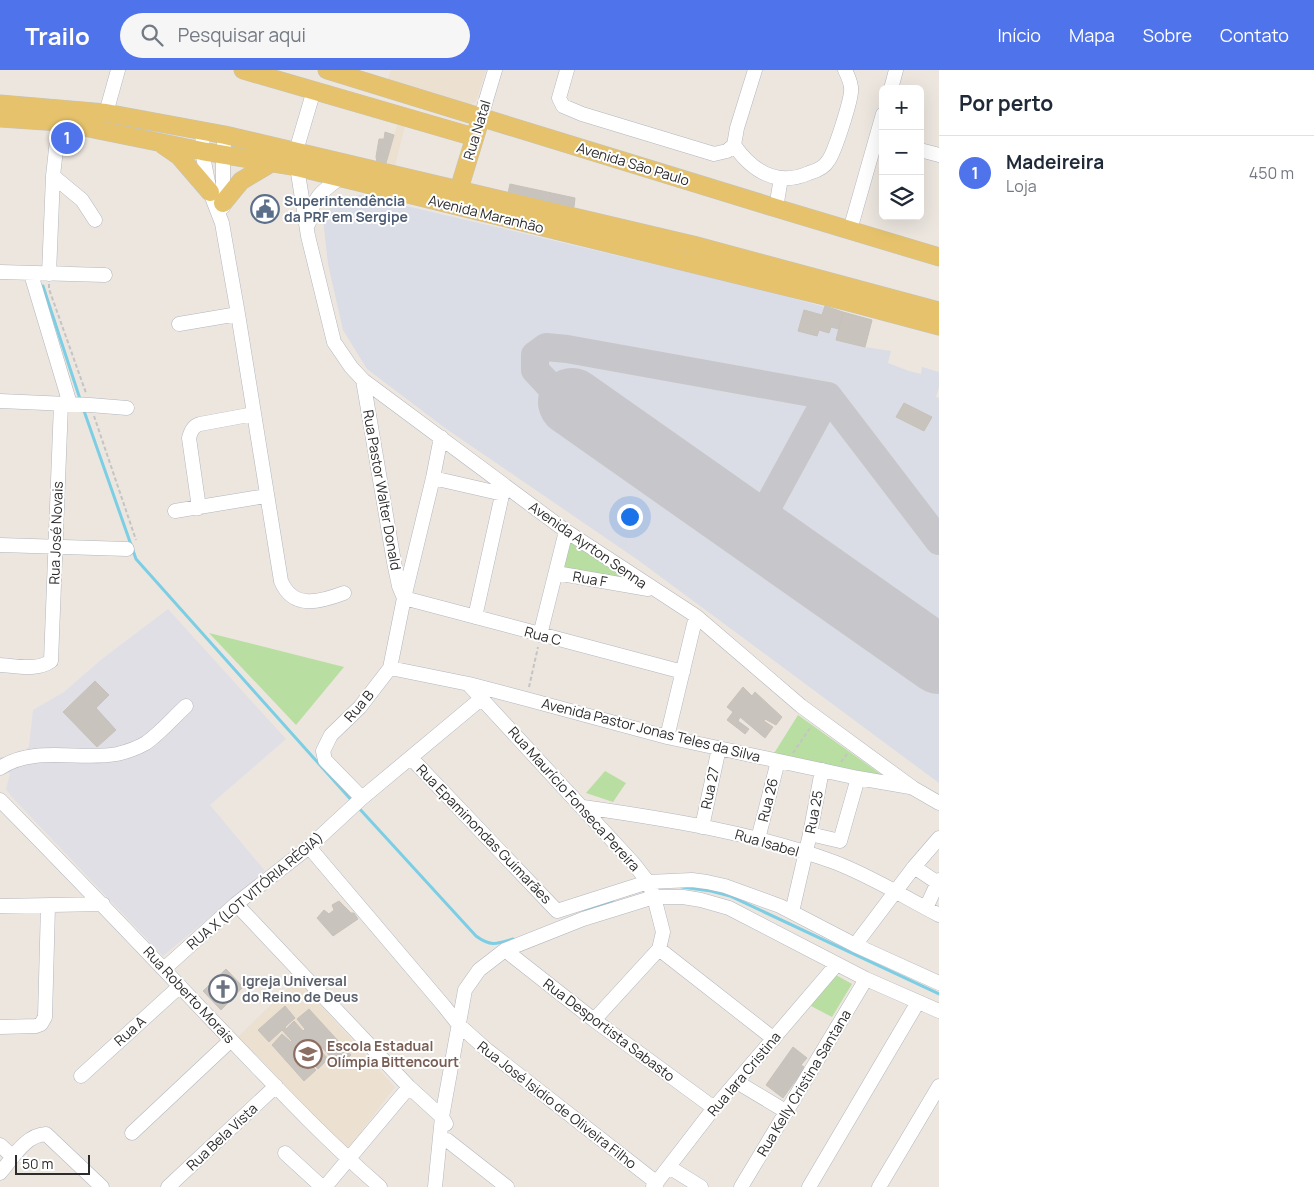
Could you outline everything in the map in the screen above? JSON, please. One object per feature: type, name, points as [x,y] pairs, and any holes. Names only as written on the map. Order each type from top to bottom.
[{"type":"main road","points":[[244,70],[474,137]]},
{"type":"main road","name":"Avenida São Paulo","points":[[327,70],[939,257]]},
{"type":"main road","name":"Avenida Maranhão","points":[[0,104],[106,113],[225,135],[297,159],[340,178],[662,256],[939,326]]},
{"type":"main road","name":"Rua Natal","points":[[459,189],[481,117]]},
{"type":"main road","name":"Avenida Maranhão","points":[[0,118],[59,122],[223,155],[271,163],[297,159],[459,189],[666,238],[939,311]]},
{"type":"main road","points":[[159,141],[179,156],[217,197],[271,163]]},
{"type":"main road","points":[[662,256],[666,238]]},
{"type":"street","points":[[106,113],[118,70]]},
{"type":"street","name":"Rua Natal","points":[[481,117],[495,70]]},
{"type":"street","points":[[567,70],[559,98],[563,106],[582,114],[714,154],[727,152],[734,145],[755,70]]},
{"type":"street","points":[[734,145],[750,164],[768,176],[797,178],[819,169],[828,161],[846,114],[852,90],[845,70]]},
{"type":"street","points":[[891,85],[896,70]]},
{"type":"street","points":[[297,159],[314,90]]},
{"type":"street","points":[[49,274],[53,176],[59,122]]},
{"type":"street","points":[[203,131],[202,151],[217,197],[222,223],[278,571],[285,590],[298,599],[316,602],[344,593]]},
{"type":"street","points":[[217,197],[225,135]]},
{"type":"street","points":[[850,230],[879,137]]},
{"type":"street","points":[[924,151],[939,156]]},
{"type":"street","name":"Avenida Ayrton Senna","points":[[297,159],[308,236],[334,342],[342,355],[363,380],[441,437],[504,490],[696,616],[817,718],[913,788],[939,803]]},
{"type":"street","points":[[53,176],[82,200],[95,220]]},
{"type":"street","name":"Avenida Ayrton Senna","points":[[308,236],[310,216],[316,198],[340,178]]},
{"type":"street","points":[[776,208],[780,178]]},
{"type":"street","points":[[0,272],[105,275]]},
{"type":"street","name":"Rua José Novais","points":[[0,665],[42,666],[51,661],[65,404],[31,274]]},
{"type":"street","points":[[179,324],[238,314]]},
{"type":"street","name":"Rua Pastor Walter Donald","points":[[363,380],[394,562],[399,586],[404,598]]},
{"type":"street","points":[[0,401],[127,408]]},
{"type":"street","points":[[199,508],[189,438],[192,430],[200,424],[254,414]]},
{"type":"street","name":"Rua B","points":[[362,798],[324,760],[323,751],[331,735],[360,707],[390,668],[441,437]]},
{"type":"street","points":[[433,478],[504,490],[474,617]]},
{"type":"street","points":[[174,511],[266,496]]},
{"type":"street","points":[[540,635],[566,532]]},
{"type":"street","points":[[0,545],[127,550]]},
{"type":"street","name":"Rua F","points":[[556,573],[654,590]]},
{"type":"street","name":"Rua C","points":[[404,598],[683,672]]},
{"type":"street","points":[[667,737],[696,616]]},
{"type":"street","name":"Avenida Pastor Jonas Teles da Silva","points":[[390,668],[469,684],[667,737],[827,772],[913,788]]},
{"type":"street","name":"Rua Maurício Fonseca Pereira","points":[[469,684],[583,807],[648,882],[654,897],[662,932],[658,948]]},
{"type":"street","name":"RUA X (LOT VITÓRIA RÉGIA)","points":[[164,969],[236,904],[309,847],[362,798],[482,698]]},
{"type":"street","points":[[0,768],[12,761],[45,755],[84,756],[117,754],[146,743],[186,706]]},
{"type":"street","name":"Rua 27","points":[[702,827],[719,748]]},
{"type":"street","name":"Rua Epaminondas Guimarães","points":[[411,758],[557,911],[648,882]]},
{"type":"street","name":"Rua 26","points":[[758,839],[782,762]]},
{"type":"street","name":"Rua 25","points":[[792,912],[827,772]]},
{"type":"street","points":[[810,834],[840,841],[858,778]]},
{"type":"street","name":"Rua Roberto Morais","points":[[0,800],[103,904],[231,1040],[348,1160],[380,1187]]},
{"type":"street","name":"Rua Isabel","points":[[583,807],[702,827],[795,849],[833,862],[898,891],[939,914]]},
{"type":"street","points":[[855,945],[898,891],[914,867],[939,838]]},
{"type":"street","name":"Rua José Isidio de Oliveira Filho","points":[[309,847],[459,1025],[655,1185]]},
{"type":"street","points":[[914,867],[938,881],[926,908]]},
{"type":"street","points":[[648,882],[692,880],[741,891],[792,912],[855,945],[939,983]]},
{"type":"street","points":[[435,1187],[442,1117],[462,1004],[468,985],[479,970],[505,950],[583,919],[654,897],[683,897],[702,900],[729,908],[866,979],[939,1011]]},
{"type":"street","points":[[0,906],[103,904]]},
{"type":"street","points":[[236,904],[409,1087],[442,1117],[446,1124],[448,1140],[444,1187]]},
{"type":"street","points":[[0,1027],[36,1026],[45,1017],[48,906]]},
{"type":"street","points":[[594,1020],[658,948],[774,1039]]},
{"type":"street","name":"Rua Desportista Sabasto","points":[[505,950],[594,1020],[714,1108]]},
{"type":"street","name":"Rua Iara Cristina","points":[[655,1185],[714,1108],[837,964]]},
{"type":"street","name":"Rua Kelly Cristina Santana","points":[[741,1187],[866,979]]},
{"type":"street","name":"Rua A","points":[[81,1076],[180,986]]},
{"type":"street","points":[[809,1187],[918,1002]]},
{"type":"street","points":[[132,1133],[231,1040]]},
{"type":"street","points":[[737,1082],[787,1112]]},
{"type":"street","name":"Rua Bela Vista","points":[[168,1187],[276,1086]]},
{"type":"street","points":[[879,1187],[939,1086]]},
{"type":"street","points":[[285,1153],[323,1187],[409,1087]]},
{"type":"street","points":[[0,1173],[28,1140],[46,1134],[102,1187]]},
{"type":"street","points":[[448,1140],[507,1187]]},
{"type":"street","points":[[0,1144],[13,1157]]},
{"type":"street","points":[[668,1167],[701,1187]]},
{"type":"path","points":[[526,699],[540,635]]},
{"type":"path","points":[[782,762],[817,718]]},
{"type":"path","points":[[827,772],[855,744]]},
{"type":"shaded area","points":[[391,70],[486,70],[476,102],[468,105],[387,81]]},
{"type":"shaded area","points":[[397,125],[405,126],[395,166],[386,163]]},
{"type":"shaded area","points":[[360,195],[759,289],[872,320],[865,347],[891,351],[888,363],[909,371],[921,374],[922,367],[939,372],[939,387],[936,397],[939,398],[939,783],[638,560],[445,428],[367,369],[343,330],[328,264],[323,219],[336,200]]},
{"type":"shaded area","points":[[168,609],[286,739],[210,805],[265,871],[163,956],[11,796],[6,789],[10,774],[0,763],[0,757],[22,757],[29,746],[33,710],[64,692],[102,659]]},
{"type":"shaded area","name":"Escola Estadual Olímpia Bittencourt","points":[[297,979],[395,1087],[346,1152],[236,1039]]},
{"type":"green space","points":[[569,541],[635,582],[562,569]]},
{"type":"green space","points":[[209,633],[344,667],[296,725]]},
{"type":"green space","points":[[798,715],[882,775],[773,755]]},
{"type":"green space","points":[[605,771],[626,783],[613,802],[586,793]]},
{"type":"green space","points":[[834,974],[852,984],[832,1017],[811,1006]]},
{"type":"building","points":[[385,132],[394,135],[386,163],[377,162],[379,139],[384,139]]},
{"type":"building","points":[[510,184],[575,198],[574,207],[508,193]]},
{"type":"building","points":[[825,306],[843,312],[839,329],[831,327],[829,333],[819,330],[817,336],[798,331],[804,310],[822,315]]},
{"type":"building","points":[[843,312],[872,320],[865,347],[836,340]]},
{"type":"building","points":[[904,403],[932,417],[924,431],[896,417]]},
{"type":"building","points":[[95,681],[109,695],[96,708],[116,730],[97,747],[63,712]]},
{"type":"building","points":[[743,687],[752,696],[755,692],[782,717],[776,725],[765,719],[764,721],[773,727],[765,738],[740,717],[738,721],[749,729],[745,734],[727,720],[733,712],[727,707]]},
{"type":"building","points":[[339,901],[351,913],[354,913],[358,919],[333,936],[317,918],[324,910],[329,914],[334,910],[332,905]]},
{"type":"building","name":"Igreja Universal do Reino de Deus","points":[[226,969],[243,987],[221,1010],[203,991]]},
{"type":"building","points":[[285,1006],[295,1018],[285,1027],[286,1029],[294,1021],[303,1031],[305,1029],[297,1019],[309,1009],[351,1055],[339,1066],[315,1040],[313,1042],[328,1059],[318,1069],[303,1052],[300,1054],[316,1070],[304,1081],[272,1045],[282,1034],[292,1041],[282,1030],[269,1042],[258,1030]]},
{"type":"building","points":[[793,1047],[807,1058],[801,1065],[804,1067],[801,1073],[783,1098],[766,1085]]},
{"type":"waterway","points":[[43,286],[81,402]]},
{"type":"waterway","points":[[83,408],[136,559],[353,802]]},
{"type":"waterway","points":[[357,806],[476,936],[494,944],[513,939]]},
{"type":"waterway","points":[[682,887],[730,896],[939,994]]},
{"type":"waterway","points":[[584,912],[613,900]]},
{"type":"taxiway","points":[[572,402],[548,384],[535,370],[535,355],[546,347],[567,349],[828,396],[939,541]]},
{"type":"taxiway","points":[[755,530],[828,396]]},
{"type":"runway","points":[[572,402],[939,660]]},
{"type":"place","name":"Madeireira","points":[[67,138]]},
{"type":"place","name":"Superintendência da PRF em Sergipe","points":[[265,209]]},
{"type":"place","name":"Igreja Universal do Reino de Deus","points":[[223,989]]},
{"type":"place","name":"Escola Estadual Olímpia Bittencourt","points":[[308,1054]]}]
